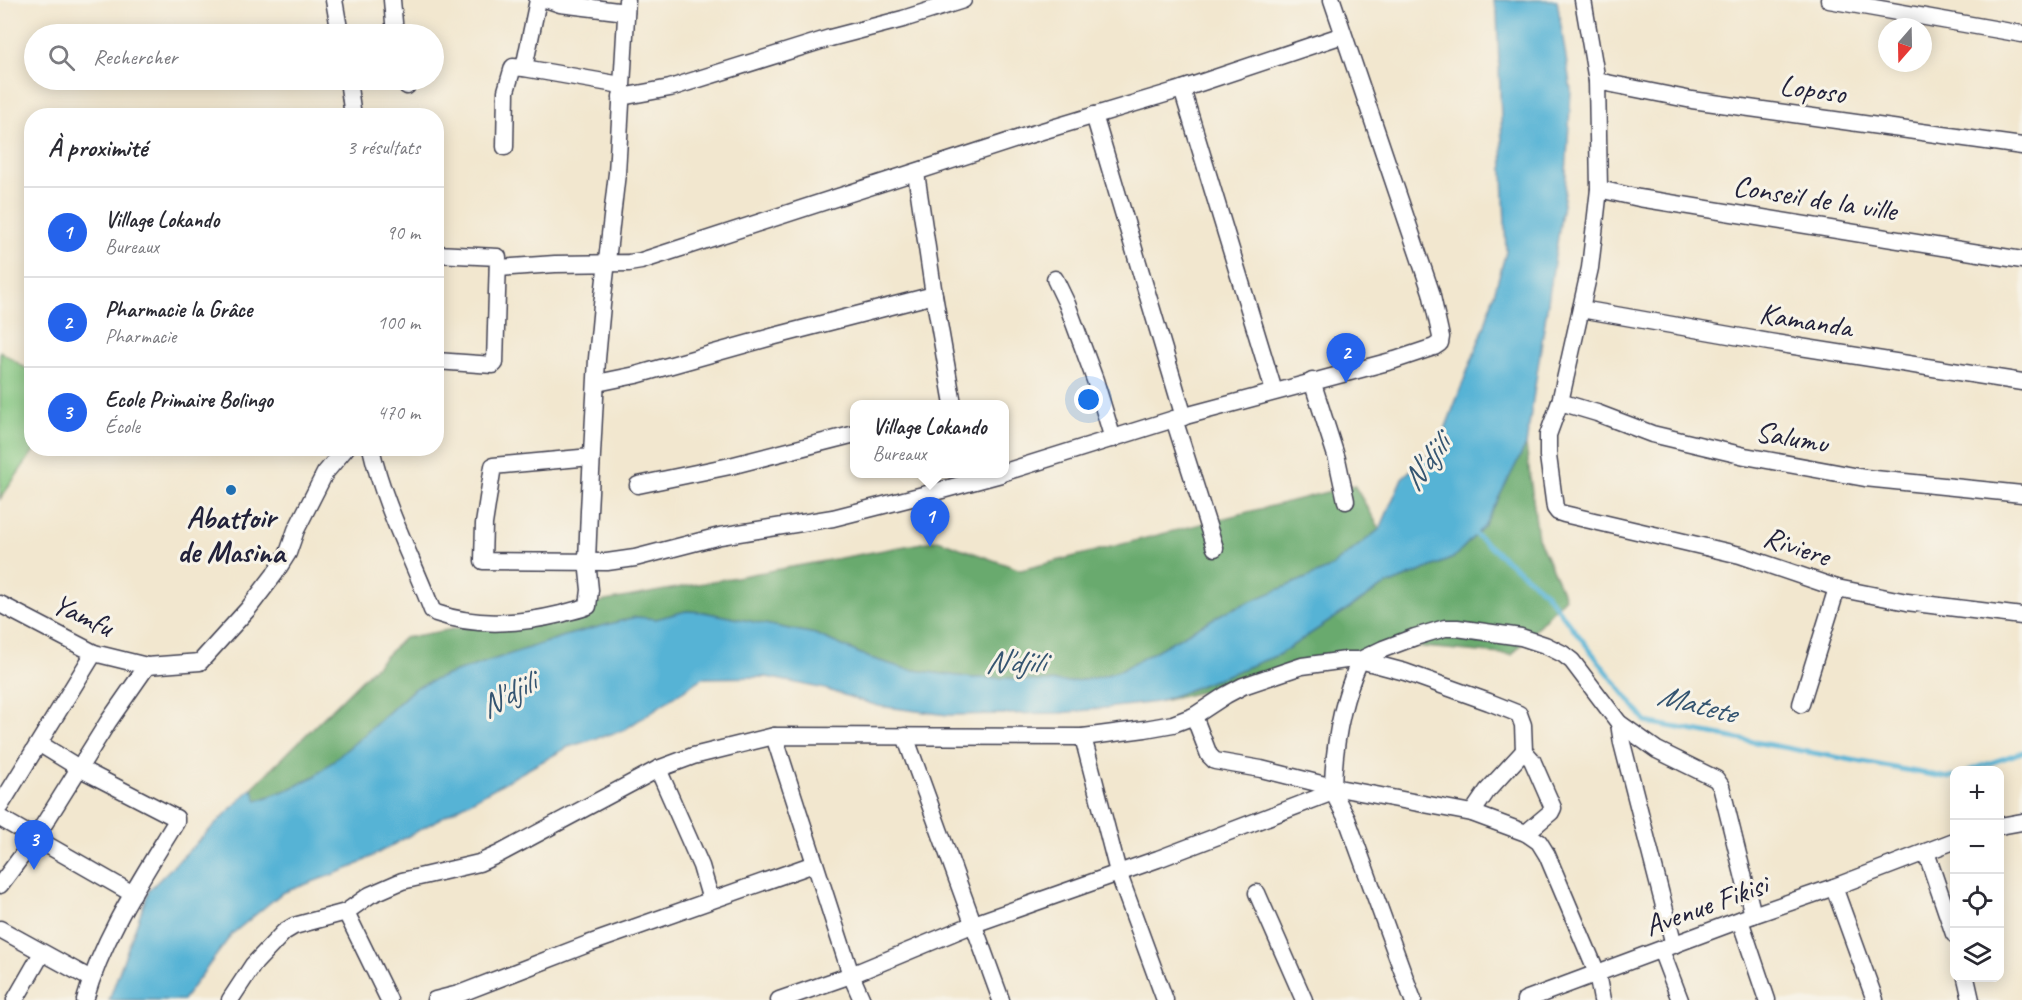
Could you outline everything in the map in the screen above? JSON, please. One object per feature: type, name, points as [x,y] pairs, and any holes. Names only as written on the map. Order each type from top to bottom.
[{"type":"street","points":[[334,0],[338,24]]},
{"type":"street","points":[[392,0],[394,24]]},
{"type":"street","points":[[524,68],[537,0]]},
{"type":"street","points":[[373,456],[377,476],[389,508],[432,610],[472,621],[513,622],[585,608],[589,603],[587,561],[591,457],[599,337],[617,173],[627,6],[560,4],[548,0]]},
{"type":"street","points":[[505,147],[506,91],[513,67],[621,91],[670,88],[830,38],[963,0]]},
{"type":"street","points":[[1009,471],[1179,418],[1350,372],[1440,343],[1441,338],[1428,282],[1332,0]]},
{"type":"street","points":[[1560,402],[1590,268],[1599,189],[1598,81],[1583,0]]},
{"type":"street","points":[[1829,0],[2022,34]]},
{"type":"street","points":[[498,268],[641,261],[1094,115],[1182,89],[1343,35]]},
{"type":"street","name":"Loposo","points":[[1598,81],[1692,100],[2022,146]]},
{"type":"street","points":[[1182,89],[1274,391]]},
{"type":"street","points":[[350,90],[353,108]]},
{"type":"street","points":[[1094,115],[1215,548]]},
{"type":"street","points":[[916,173],[952,400]]},
{"type":"street","name":"Conseil de la ville","points":[[1599,189],[1639,198],[2022,260]]},
{"type":"street","points":[[444,254],[498,257],[495,363],[444,361]]},
{"type":"street","points":[[1055,279],[1067,304],[1095,380],[1113,439]]},
{"type":"street","points":[[597,383],[636,375],[934,295]]},
{"type":"street","name":"Kamanda","points":[[1581,309],[1781,344],[2022,382]]},
{"type":"street","points":[[1312,381],[1337,459],[1346,501]]},
{"type":"street","name":"Salumu","points":[[1560,402],[1652,434],[1745,456],[1865,478],[2022,494]]},
{"type":"street","name":"Riviere","points":[[1560,402],[1548,435],[1548,456],[1555,508],[1558,512],[1740,555],[1837,588],[1907,602],[2022,616]]},
{"type":"street","points":[[638,485],[730,466],[850,435]]},
{"type":"street","name":"Yamfu","points":[[0,604],[94,653],[147,666],[195,662],[204,659],[274,575],[288,553],[326,473],[340,456]]},
{"type":"street","points":[[591,457],[493,466],[482,558],[485,561],[607,562],[635,558],[720,536],[833,518],[970,478]]},
{"type":"street","points":[[1801,704],[1837,588]]},
{"type":"street","points":[[1413,1000],[1347,819],[1333,789],[1334,758],[1350,687],[1360,660],[1415,636],[1445,628],[1521,637],[1563,654],[1572,661],[1619,723],[1657,750],[1710,775],[1721,786],[1747,918],[1767,1000]]},
{"type":"street","points":[[0,806],[94,653]]},
{"type":"street","points":[[230,1000],[253,965],[284,932],[294,926],[346,912],[382,889],[402,882],[479,863],[658,769],[693,756],[774,736],[1083,737],[1164,726],[1194,716],[1235,690],[1284,672],[1302,666],[1346,660],[1360,660],[1405,672],[1519,714],[1523,725],[1524,751],[1532,760],[1553,808],[1526,833]]},
{"type":"street","points":[[0,885],[36,837],[78,768],[147,666]]},
{"type":"street","points":[[1194,716],[1209,755],[1215,761],[1261,769],[1333,789],[1472,813],[1526,833],[1539,842],[1547,855],[1597,973],[1602,1000]]},
{"type":"street","points":[[1619,723],[1680,1000]]},
{"type":"street","points":[[774,736],[814,864],[851,975],[862,1000]]},
{"type":"street","points":[[905,736],[1001,1000]]},
{"type":"street","points":[[1083,737],[1118,873],[1165,1000]]},
{"type":"street","points":[[40,744],[78,768],[176,818],[176,822],[133,894],[91,979],[85,1000]]},
{"type":"street","points":[[1472,813],[1480,799],[1524,751]]},
{"type":"street","points":[[658,769],[697,857],[711,900]]},
{"type":"street","points":[[779,1000],[851,975],[974,924],[1158,859],[1333,789]]},
{"type":"street","points":[[0,818],[133,894]]},
{"type":"street","points":[[2004,825],[2022,822]]},
{"type":"street","name":"Avenue Fikisi","points":[[1525,1000],[1950,843]]},
{"type":"street","points":[[1926,852],[1952,928]]},
{"type":"street","points":[[435,1000],[459,994],[588,944],[814,864]]},
{"type":"street","points":[[1834,887],[1875,1000]]},
{"type":"street","points":[[1257,893],[1304,1000]]},
{"type":"street","points":[[346,912],[389,1000]]},
{"type":"street","points":[[0,929],[91,979]]},
{"type":"street","points":[[15,1000],[42,953]]},
{"type":"street","points":[[1967,982],[1971,1000]]},
{"type":"green space","points":[[0,351],[24,367],[24,456],[30,456],[0,499]]},
{"type":"green space","points":[[1526,445],[1538,538],[1565,597],[1512,655],[1402,645],[1158,702],[1278,655],[1380,588],[1453,558],[1484,526]]},
{"type":"green space","points":[[1354,485],[1380,529],[1328,569],[1225,612],[1122,670],[1100,677],[1070,682],[973,678],[906,669],[870,658],[815,634],[703,612],[686,611],[656,619],[636,617],[568,635],[444,676],[415,688],[315,776],[292,788],[256,801],[252,788],[404,638],[938,540],[1021,570]]},
{"type":"water","name":"N'djili","points":[[1493,0],[1557,0],[1571,90],[1565,191],[1526,445],[1484,526],[1453,558],[1380,588],[1278,655],[1158,702],[1061,713],[948,715],[878,706],[825,689],[767,677],[702,678],[624,730],[568,747],[353,867],[282,893],[232,934],[183,1000],[109,1000],[149,890],[252,788],[257,801],[292,788],[315,776],[415,688],[444,676],[568,635],[636,617],[656,619],[686,611],[703,612],[815,634],[870,658],[906,669],[973,678],[1070,682],[1100,677],[1122,670],[1225,612],[1328,569],[1380,529],[1402,478],[1439,445],[1485,325],[1506,252],[1497,11]]},
{"type":"waterway","name":"Matete","points":[[1471,531],[1544,591],[1646,722],[1950,778]]},
{"type":"waterway","name":"Matete","points":[[1982,766],[2022,752]]},
{"type":"place","name":"Pharmacie la Grâce","points":[[1346,383]]},
{"type":"place","name":"Abattoir de Masina","points":[[231,490]]},
{"type":"place","name":"Village Lokando","points":[[930,547]]},
{"type":"place","name":"Ecole Primaire Bolingo","points":[[34,870]]}]
